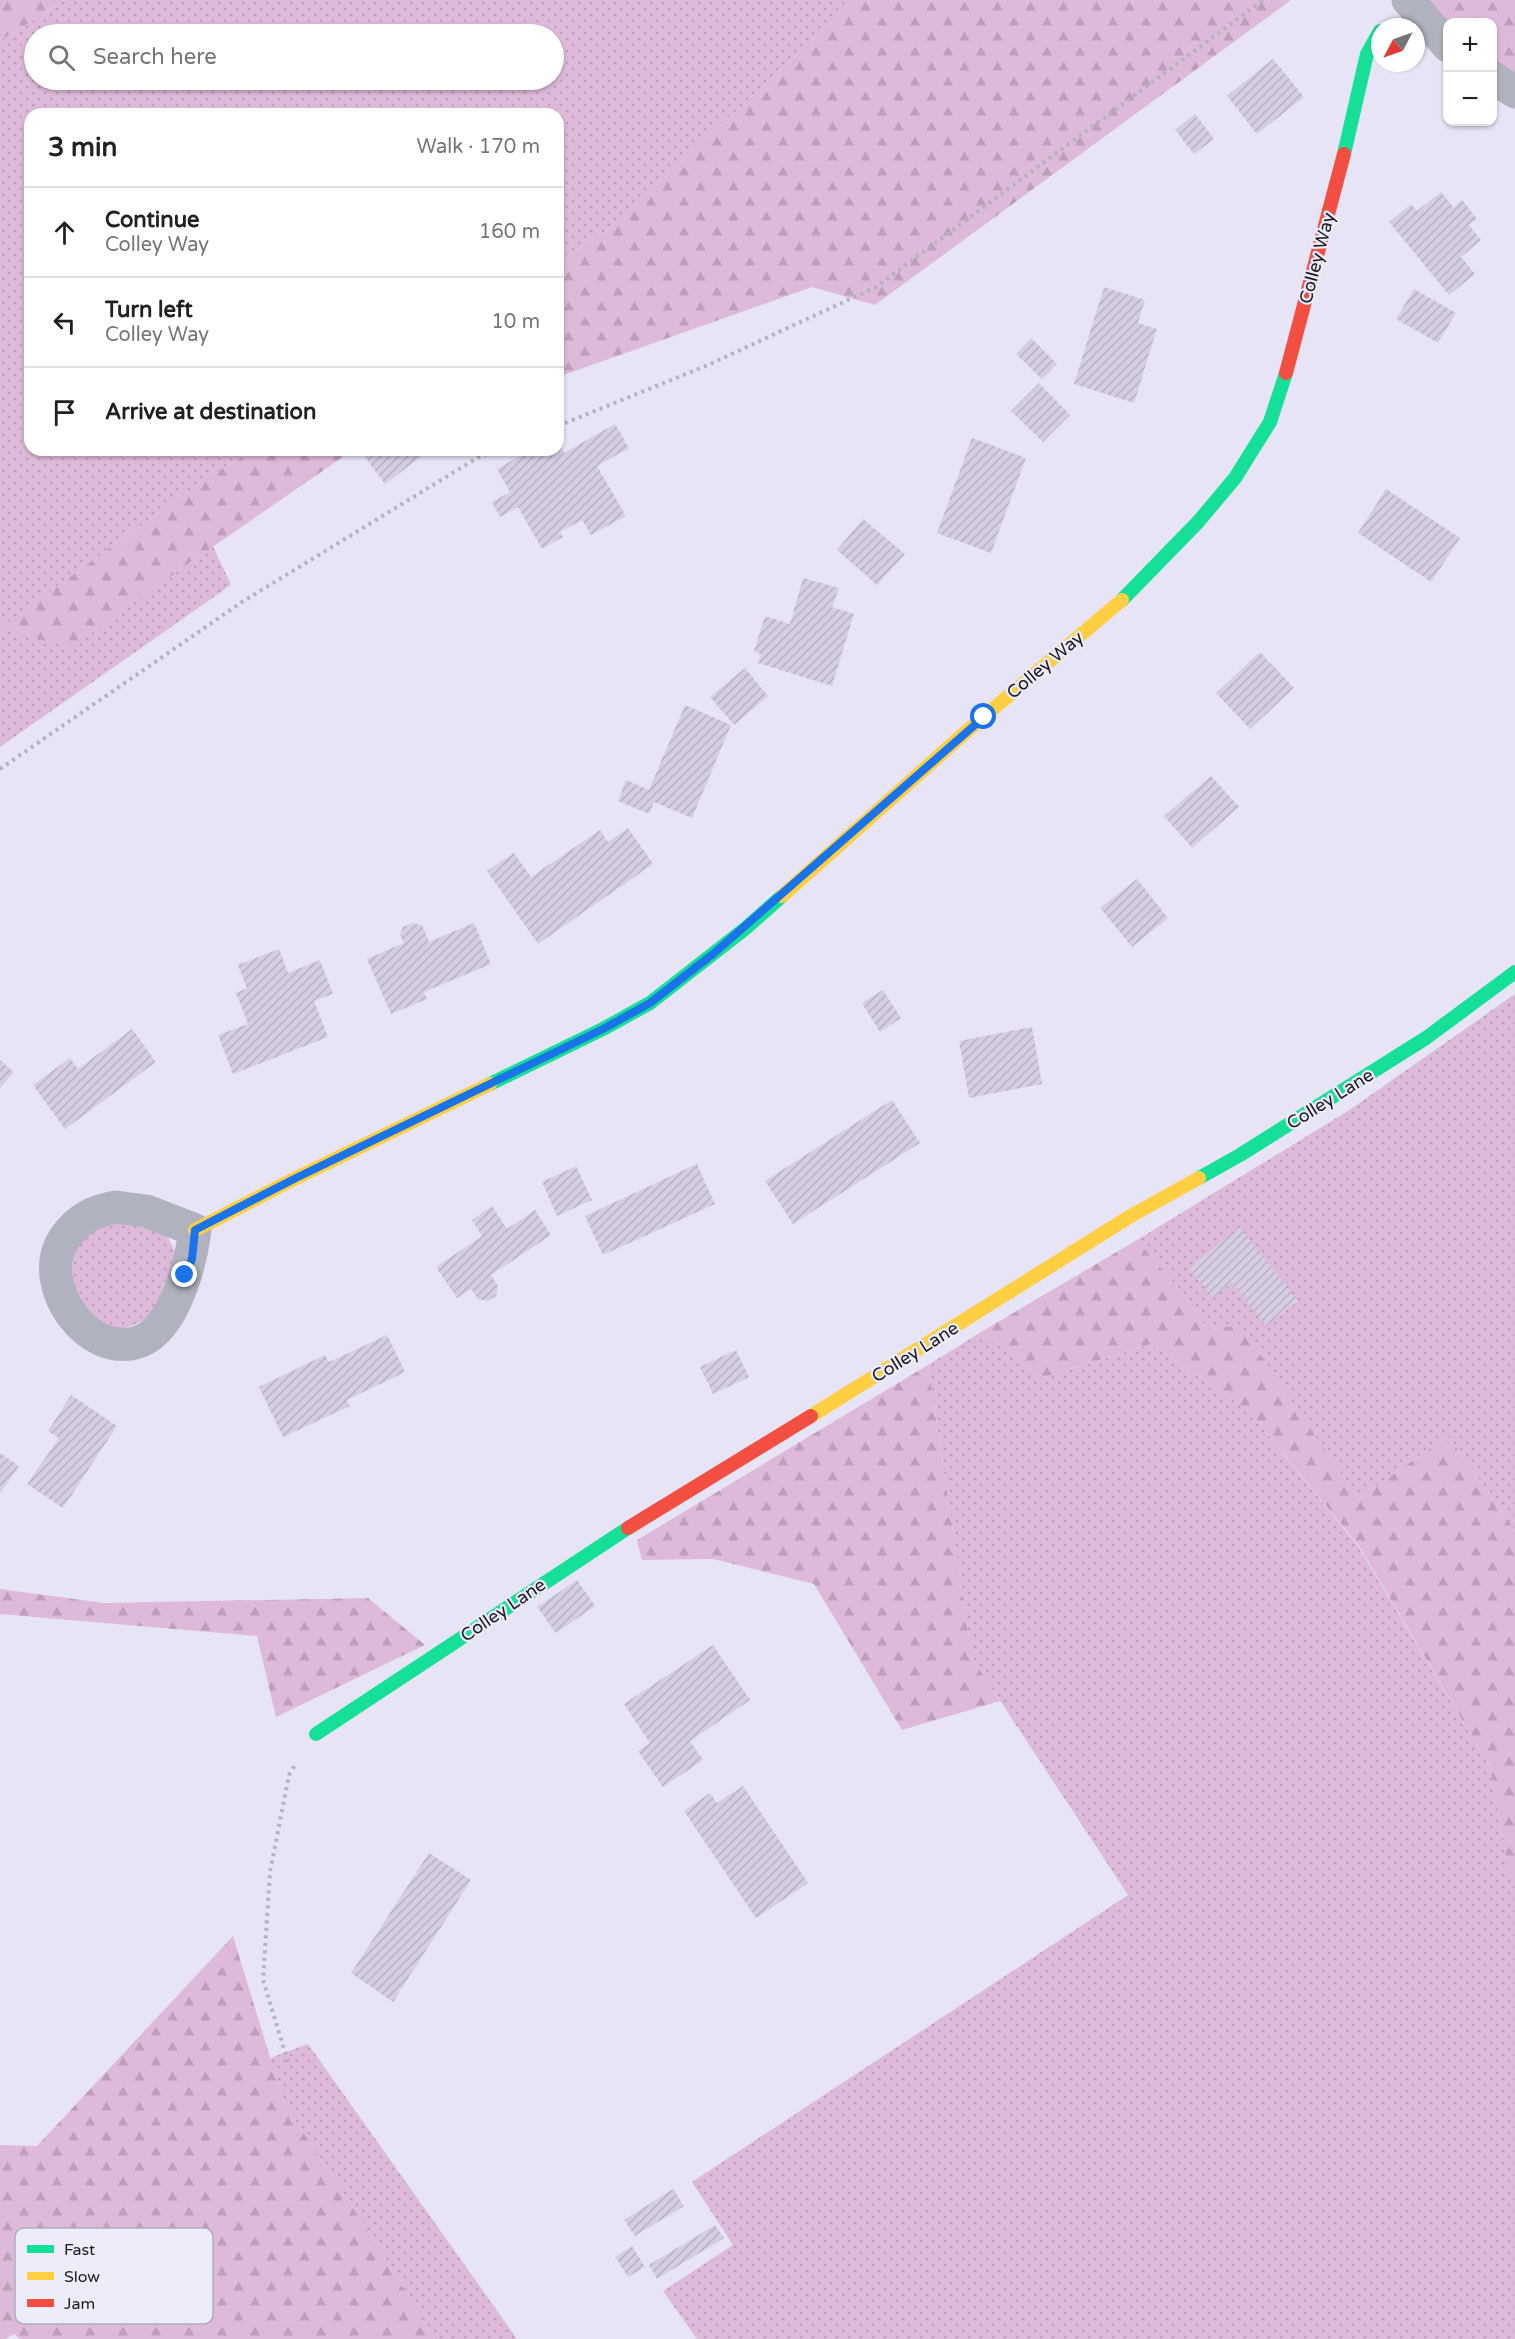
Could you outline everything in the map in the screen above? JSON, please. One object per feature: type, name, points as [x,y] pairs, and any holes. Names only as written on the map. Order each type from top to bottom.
[{"type":"street","name":"Colley Way","points":[[1387,18],[1397,0]]},
{"type":"street","points":[[1408,0],[1443,40]]},
{"type":"street","name":"Colley Way","points":[[195,1230],[296,1178],[603,1029],[650,1003],[746,928],[967,731],[1119,603],[1198,522],[1235,478],[1270,422],[1336,189],[1367,54],[1371,47]]},
{"type":"street","points":[[1497,80],[1515,92]]},
{"type":"street","name":"Colley Lane","points":[[316,1734],[657,1509],[891,1367],[1129,1217],[1240,1155],[1426,1038],[1515,972]]},
{"type":"street","points":[[116,1207],[146,1211],[195,1230],[192,1259],[172,1308],[159,1328],[140,1342],[121,1344],[104,1340],[83,1326],[66,1307],[54,1273],[56,1257],[69,1232],[83,1218],[97,1210],[116,1207]]},
{"type":"path","points":[[564,424],[708,365],[876,287],[1263,0]]},
{"type":"path","points":[[0,769],[242,602],[482,456]]},
{"type":"path","points":[[288,2062],[263,1980],[270,1872],[289,1775],[316,1734]]},
{"type":"green space","points":[[0,0],[65,0],[24,24],[0,41]]},
{"type":"green space","points":[[65,0],[853,0],[605,232],[564,257],[564,108],[24,108],[24,456],[243,456],[202,481],[1,628],[179,570],[213,546],[231,585],[0,747],[0,41],[24,26],[24,90],[564,90],[564,24],[27,24]]},
{"type":"green space","points":[[853,0],[1291,0],[875,305],[812,287],[564,375],[564,257],[605,232]]},
{"type":"green space","points":[[1408,0],[1515,0],[1515,92],[1497,80],[1497,18],[1443,19]]},
{"type":"green space","points":[[243,456],[344,456],[71,648],[0,628],[202,481]]},
{"type":"green space","points":[[1515,994],[1515,1530],[1448,1436],[1358,1499],[1241,1327],[1207,1329],[1173,1282],[1137,1240],[1348,1111]]},
{"type":"green space","points":[[106,1222],[135,1225],[166,1234],[176,1253],[155,1309],[145,1320],[121,1330],[105,1326],[87,1313],[70,1286],[72,1251],[81,1238]]},
{"type":"green space","points":[[1137,1240],[1173,1282],[1207,1329],[1241,1326],[1358,1499],[1448,1436],[1515,1530],[1515,1881],[1510,1878],[1490,1767],[1359,1546],[1248,1410],[1151,1344],[1042,1378],[981,1332]]},
{"type":"green space","points":[[981,1332],[1042,1378],[1151,1344],[1248,1410],[1358,1546],[1490,1767],[1510,1877],[1515,1881],[1515,2339],[697,2339],[663,2291],[733,2245],[692,2182],[1128,1895],[972,1658],[928,1365]]},
{"type":"green space","points":[[928,1365],[972,1658],[1000,1701],[902,1730],[814,1584],[713,1559],[642,1560],[637,1540]]},
{"type":"green space","points":[[0,1589],[104,1603],[368,1598],[425,1645],[276,1717],[257,1636],[0,1614]]},
{"type":"green space","points":[[233,1936],[284,2103],[365,2226],[434,2339],[20,2339],[14,2334],[0,2339],[0,2145],[37,2146]]},
{"type":"green space","points":[[308,2044],[517,2339],[434,2339],[365,2226],[284,2103],[270,2058]]},
{"type":"building","points":[[1273,59],[1304,97],[1257,134],[1227,96]]},
{"type":"building","points":[[1195,114],[1214,139],[1194,154],[1175,130]]},
{"type":"building","points":[[1441,192],[1454,208],[1462,200],[1477,219],[1469,225],[1481,240],[1461,257],[1475,274],[1449,295],[1389,222],[1411,204],[1417,211]]},
{"type":"building","points":[[1104,287],[1145,300],[1138,323],[1157,329],[1134,403],[1074,384]]},
{"type":"building","points":[[1414,289],[1456,313],[1438,343],[1396,319]]},
{"type":"building","points":[[1031,338],[1057,364],[1042,379],[1016,354]]},
{"type":"building","points":[[1039,383],[1070,415],[1043,442],[1011,411]]},
{"type":"building","points":[[615,424],[629,448],[597,466],[626,516],[591,535],[582,520],[560,532],[563,537],[542,549],[518,507],[500,517],[492,502],[510,492],[497,469],[520,456],[564,456],[564,453]]},
{"type":"building","points":[[972,438],[1026,458],[991,553],[937,533]]},
{"type":"building","points":[[364,456],[422,456],[385,484]]},
{"type":"building","points":[[1386,489],[1460,538],[1431,582],[1358,533]]},
{"type":"building","points":[[863,519],[905,554],[877,585],[837,550]]},
{"type":"building","points":[[803,578],[839,588],[832,607],[854,614],[832,686],[758,663],[761,654],[754,651],[765,616],[790,624]]},
{"type":"building","points":[[1260,652],[1294,688],[1250,729],[1216,693]]},
{"type":"building","points":[[745,668],[768,696],[734,725],[710,697]]},
{"type":"building","points":[[685,705],[731,725],[692,818],[654,802],[649,814],[618,801],[626,780],[649,790]]},
{"type":"building","points":[[1211,776],[1239,807],[1192,848],[1164,816]]},
{"type":"building","points":[[628,828],[653,864],[538,944],[487,871],[514,853],[531,877],[600,830],[608,842]]},
{"type":"building","points":[[1137,879],[1168,918],[1132,947],[1100,908]]},
{"type":"building","points":[[413,923],[422,925],[429,942],[474,923],[491,964],[424,992],[427,999],[391,1014],[367,959],[404,943],[400,935],[403,927]]},
{"type":"building","points":[[279,949],[288,973],[320,960],[333,994],[314,1001],[328,1037],[233,1074],[218,1035],[248,1024],[236,993],[247,988],[238,965]]},
{"type":"building","points":[[883,990],[901,1018],[880,1032],[862,1003]]},
{"type":"building","points":[[1032,1027],[1042,1084],[969,1098],[959,1041]]},
{"type":"building","points":[[132,1029],[156,1062],[65,1129],[33,1085],[70,1058],[78,1069]]},
{"type":"building","points":[[0,1060],[14,1072],[0,1088]]},
{"type":"building","points":[[892,1100],[920,1143],[793,1224],[765,1181]]},
{"type":"building","points":[[697,1164],[715,1204],[603,1255],[585,1216]]},
{"type":"building","points":[[576,1166],[592,1200],[557,1216],[542,1182]]},
{"type":"building","points":[[492,1206],[507,1229],[535,1210],[551,1235],[491,1275],[498,1286],[496,1296],[488,1301],[478,1299],[471,1289],[457,1298],[436,1267],[482,1236],[472,1220]]},
{"type":"building","points":[[1240,1227],[1298,1301],[1266,1326],[1232,1283],[1213,1298],[1189,1268]]},
{"type":"building","points":[[387,1335],[405,1372],[347,1400],[350,1406],[283,1437],[259,1387],[325,1355],[329,1362]]},
{"type":"building","points":[[736,1350],[749,1377],[713,1394],[700,1367]]},
{"type":"building","points":[[71,1395],[117,1426],[63,1508],[27,1484],[59,1438],[48,1431]]},
{"type":"building","points":[[0,1453],[19,1466],[0,1493]]},
{"type":"building","points":[[577,1580],[595,1606],[556,1633],[537,1607]]},
{"type":"building","points":[[713,1645],[750,1700],[690,1741],[703,1760],[663,1787],[638,1751],[650,1743],[624,1704]]},
{"type":"building","points":[[743,1786],[808,1883],[756,1918],[684,1811],[710,1793],[717,1803]]},
{"type":"building","points":[[429,1853],[471,1880],[393,2002],[351,1973]]},
{"type":"building","points":[[673,2189],[684,2206],[635,2236],[624,2220]]},
{"type":"building","points":[[715,2225],[724,2238],[657,2279],[649,2265]]},
{"type":"building","points":[[632,2246],[645,2267],[628,2277],[615,2257]]},
{"type":"traffic: fast","points":[[1344,154],[1367,54],[1371,47]]},
{"type":"traffic: fast","points":[[1122,600],[1198,522],[1235,478],[1270,422],[1286,373]]},
{"type":"traffic: fast","points":[[490,1084],[603,1029],[650,1003],[746,928],[782,896]]},
{"type":"traffic: fast","points":[[1199,1178],[1240,1155],[1426,1038],[1515,972]]},
{"type":"traffic: fast","points":[[316,1734],[628,1528]]},
{"type":"traffic: slow","points":[[782,896],[967,731],[1122,600]]},
{"type":"traffic: slow","points":[[195,1230],[296,1178],[490,1084]]},
{"type":"traffic: slow","points":[[811,1416],[1129,1217],[1199,1178]]},
{"type":"traffic: jam","points":[[1286,373],[1344,154]]},
{"type":"traffic: jam","points":[[628,1528],[811,1416]]},
{"type":"route","points":[[185,1275],[192,1259],[195,1230],[296,1178],[603,1029],[650,1003],[746,928],[984,717]]}]
